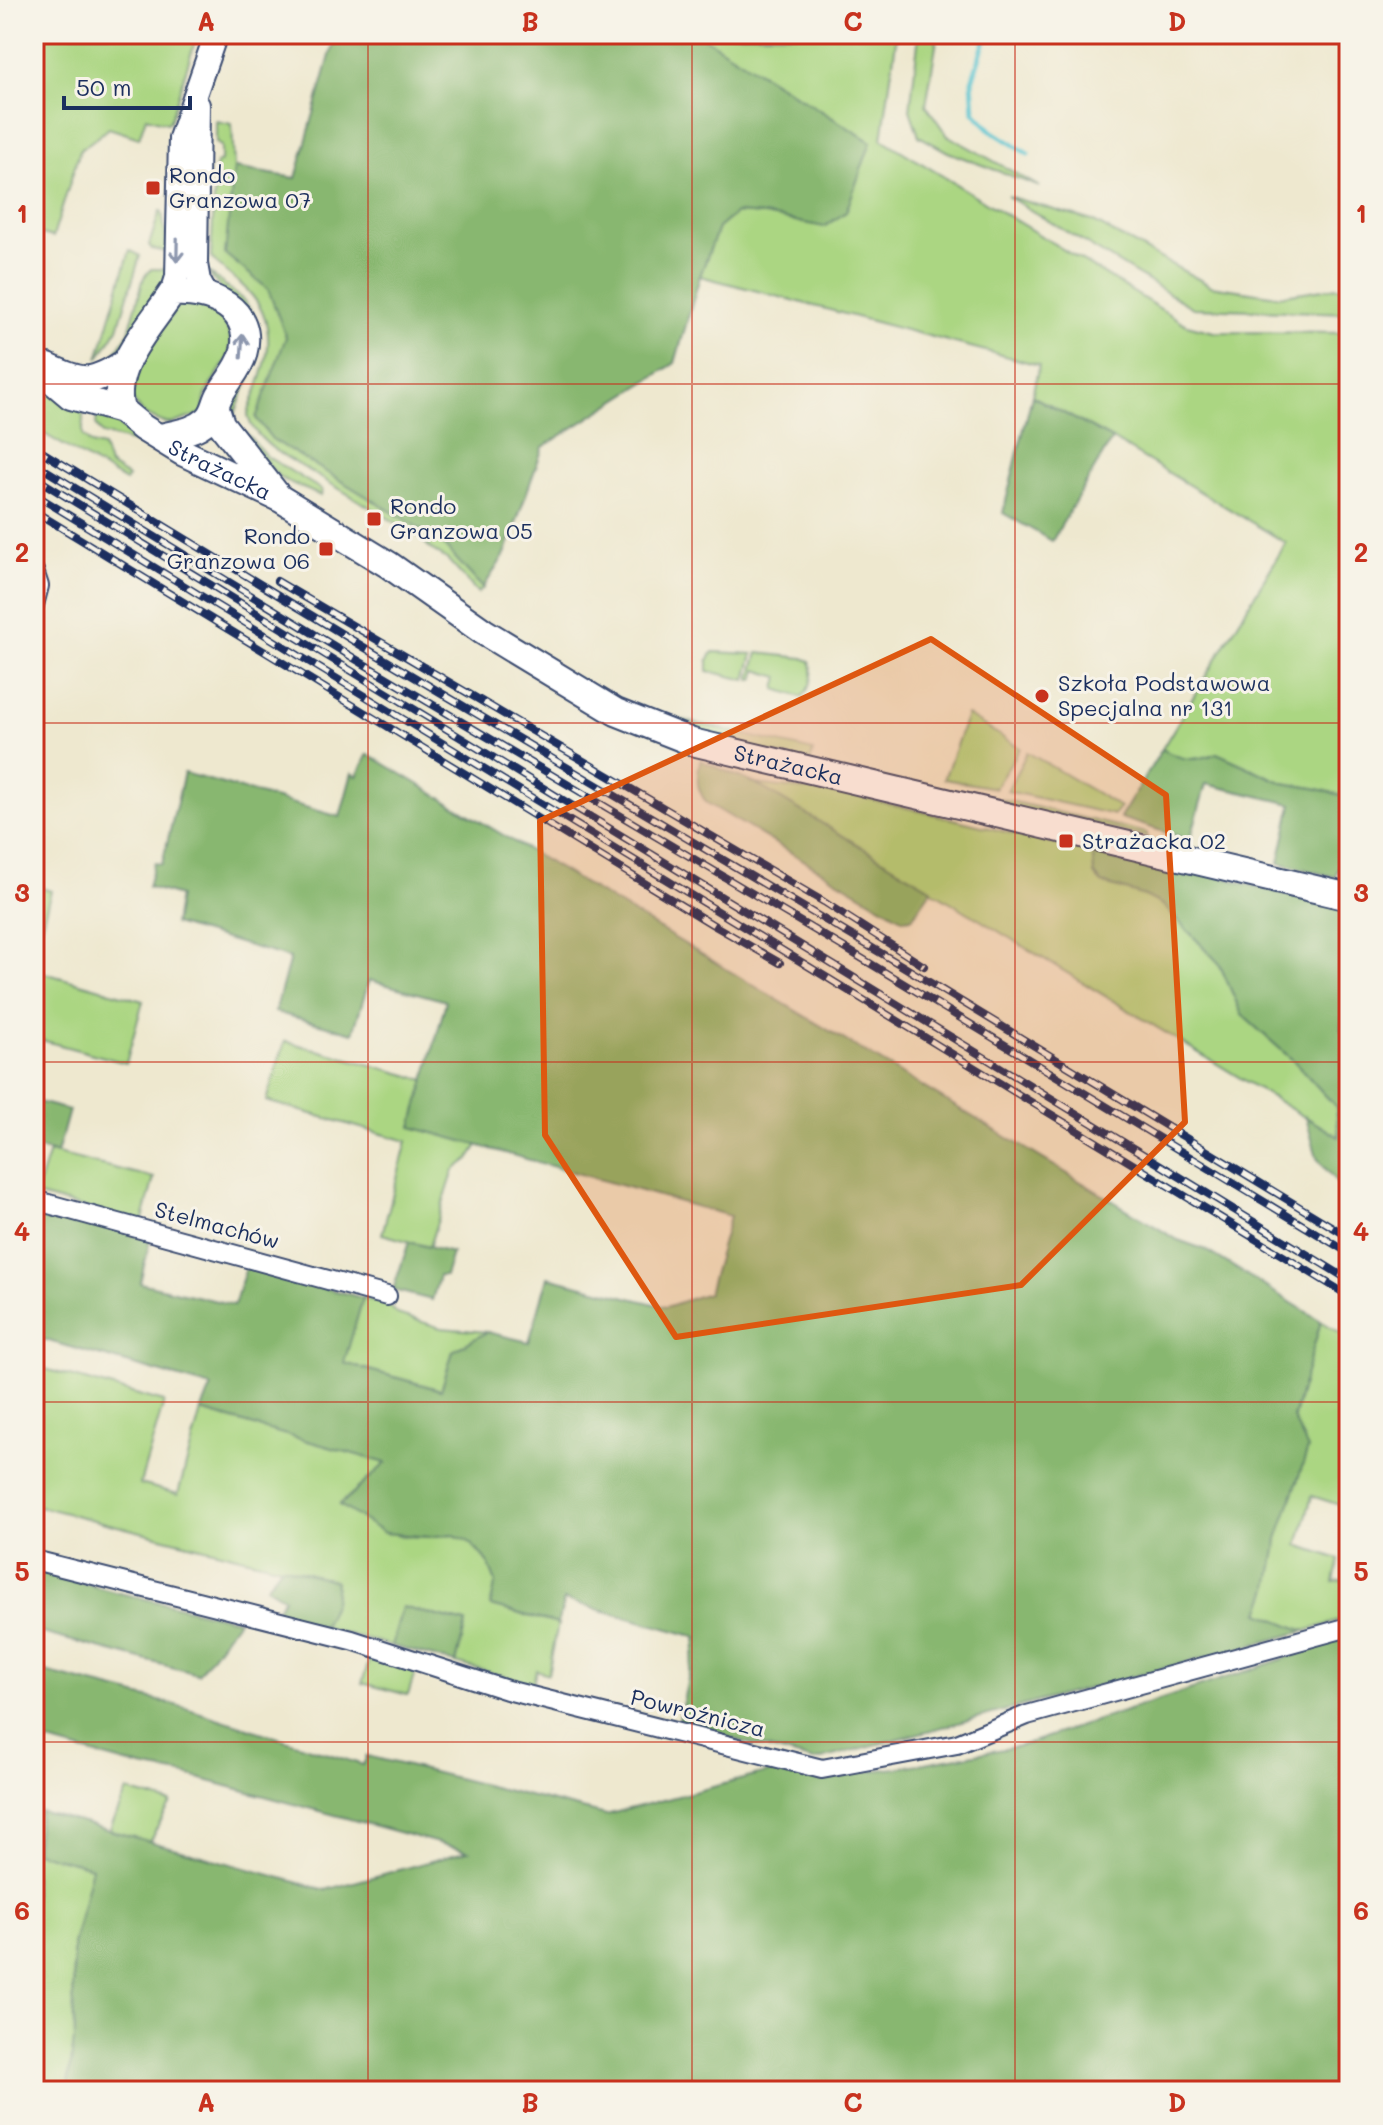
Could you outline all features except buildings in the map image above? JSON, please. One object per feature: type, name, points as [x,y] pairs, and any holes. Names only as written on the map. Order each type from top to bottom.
[{"type":"main road","points":[[34,362],[63,391],[76,398],[121,410],[160,437],[194,429],[207,420],[216,408],[218,397],[240,363],[243,329],[234,312],[206,294],[172,293],[125,363],[119,389],[121,410]]},
{"type":"main road","points":[[34,362],[71,378],[84,380],[109,373],[125,363]]},
{"type":"main road","name":"Strażacka","points":[[216,408],[221,424],[281,499]]},
{"type":"main road","name":"Strażacka","points":[[160,437],[182,452],[281,499],[389,565],[502,643],[616,712],[653,729],[692,742],[980,812],[1349,897]]},
{"type":"street","points":[[172,293],[177,277],[180,138],[216,34]]},
{"type":"street","points":[[198,92],[196,264],[199,281],[206,294]]},
{"type":"street","points":[[34,605],[39,586],[36,574]]},
{"type":"street","name":"Stelmachów","points":[[34,1200],[387,1296]]},
{"type":"street","name":"Powroźnicza","points":[[34,1560],[352,1640],[507,1690],[822,1769],[957,1744],[1027,1715],[1349,1627]]},
{"type":"highlighted area","points":[[931,639],[1166,795],[1185,1122],[1021,1285],[676,1337],[545,1135],[540,821]]},
{"type":"green space","points":[[34,34],[193,34],[196,38],[170,121],[167,123],[146,117],[139,138],[109,128],[80,150],[53,237],[34,232],[34,205],[41,189],[34,177]]},
{"type":"green space","points":[[336,34],[698,34],[871,142],[846,212],[824,227],[764,215],[736,213],[718,228],[700,276],[675,363],[543,447],[505,554],[483,588],[440,541],[272,439],[256,418],[286,337],[268,289],[225,254],[234,168],[296,178]]},
{"type":"green space","points":[[698,34],[897,34],[882,139],[1187,325],[1214,332],[1349,333],[1349,797],[1283,783],[1217,753],[1189,759],[1162,749],[1286,543],[1112,439],[1032,396],[1039,365],[700,276],[718,228],[736,213],[764,215],[871,142]]},
{"type":"green space","points":[[919,34],[938,34],[926,105],[947,135],[1040,187],[948,152],[919,136],[910,110]]},
{"type":"green space","points":[[216,121],[232,124],[234,168],[226,254],[268,289],[287,338],[256,418],[272,439],[440,541],[483,588],[478,593],[448,560],[418,536],[276,451],[251,424],[248,413],[265,366],[268,335],[259,305],[211,257],[216,163],[221,161],[221,146],[216,143]]},
{"type":"green space","points":[[1007,196],[1092,221],[1211,286],[1277,296],[1337,287],[1349,289],[1349,313],[1193,308]]},
{"type":"green space","points":[[160,211],[168,252],[152,249],[149,245]]},
{"type":"green space","points":[[130,250],[140,256],[118,328],[98,359]]},
{"type":"green space","points":[[151,269],[168,269],[167,279],[127,342],[109,362],[129,332],[144,277]]},
{"type":"green space","points":[[205,269],[244,301],[252,312],[259,333],[257,358],[232,421],[232,399],[246,374],[220,288]]},
{"type":"green space","points":[[178,304],[197,304],[213,312],[225,324],[231,340],[228,357],[208,390],[204,413],[171,424],[145,415],[129,396],[128,379]]},
{"type":"green space","points":[[34,383],[83,412],[83,436],[91,444],[103,447],[109,465],[128,477],[125,481],[34,428]]},
{"type":"green space","points":[[1032,396],[1112,439],[1052,541],[1003,513]]},
{"type":"green space","points":[[97,414],[109,417],[143,445],[102,434],[96,425]]},
{"type":"green space","points":[[245,432],[266,456],[322,490],[321,496],[280,478],[241,435]]},
{"type":"green space","points":[[713,652],[753,654],[746,680],[708,671],[708,660]]},
{"type":"green space","points":[[758,653],[810,661],[811,680],[802,697],[776,689],[779,677],[757,670],[754,680],[750,680]]},
{"type":"green space","points":[[640,710],[813,751],[810,762],[715,740]]},
{"type":"green space","points":[[967,715],[1020,748],[995,788],[944,779]]},
{"type":"green space","points":[[1162,749],[1189,759],[1217,753],[1283,783],[1349,797],[1349,839],[1335,877],[1279,863],[1292,804],[1206,784],[1190,840],[1120,818]]},
{"type":"green space","points":[[1027,752],[1120,807],[1114,815],[1007,791]]},
{"type":"green space","points":[[368,754],[1178,1240],[1206,1250],[1321,1321],[1293,1418],[1308,1449],[1278,1539],[1269,1588],[1260,1613],[1305,1631],[814,1761],[678,1724],[697,1637],[564,1600],[558,1624],[490,1606],[496,1582],[487,1560],[468,1541],[452,1534],[429,1537],[384,1533],[340,1505],[386,1463],[201,1411],[212,1387],[34,1337],[34,1228],[40,1208],[150,1240],[140,1283],[234,1305],[246,1267],[363,1298],[344,1363],[441,1390],[453,1351],[487,1332],[529,1342],[548,1277],[666,1307],[708,1293],[730,1216],[412,1127],[446,1001],[369,980],[353,1033],[275,1012],[290,958],[174,924],[179,896],[148,887],[154,863],[162,864],[184,773],[340,817],[352,773],[357,776]]},
{"type":"green space","points":[[700,760],[756,784],[932,889],[912,918],[903,919],[707,803],[698,783]]},
{"type":"green space","points":[[756,784],[858,796],[1093,853],[1094,874],[1102,883],[1163,905],[1219,963],[1242,1015],[1295,1062],[1336,1107],[1339,1138]]},
{"type":"green space","points":[[1001,799],[1147,833],[1147,837],[989,803]]},
{"type":"green space","points":[[1093,853],[1130,865],[1134,857],[1157,860],[1349,911],[1349,976],[1341,1028],[1349,1047],[1349,1198],[1317,1158],[1306,1117],[1339,1137],[1336,1107],[1295,1062],[1242,1015],[1219,963],[1163,905],[1102,883],[1094,874]]},
{"type":"green space","points":[[34,886],[51,891],[36,944],[34,943]]},
{"type":"green space","points":[[34,970],[143,1001],[126,1063],[34,1038]]},
{"type":"green space","points":[[285,1041],[425,1080],[412,1127],[478,1145],[469,1159],[454,1170],[429,1247],[382,1234],[407,1141],[266,1101]]},
{"type":"green space","points":[[34,1101],[69,1110],[57,1154],[34,1147]]},
{"type":"green space","points":[[49,1152],[154,1178],[142,1223],[35,1195]]},
{"type":"green space","points":[[409,1242],[452,1253],[445,1276],[439,1276],[432,1300],[393,1290]]},
{"type":"green space","points":[[363,1298],[389,1305],[397,1314],[441,1328],[487,1332],[453,1351],[442,1390],[343,1363]]},
{"type":"green space","points":[[1321,1321],[1349,1338],[1349,1508],[1312,1496],[1298,1545],[1339,1559],[1334,1582],[1349,1580],[1349,1618],[1305,1631],[1260,1613],[1273,1565],[1294,1417]]},
{"type":"green space","points":[[34,1366],[164,1402],[140,1484],[178,1494],[201,1411],[387,1463],[340,1504],[399,1536],[452,1534],[468,1541],[487,1560],[496,1582],[491,1606],[558,1624],[548,1674],[536,1670],[533,1684],[456,1663],[466,1623],[402,1607],[392,1646],[323,1627],[334,1602],[336,1581],[34,1505]]},
{"type":"green space","points":[[282,1566],[336,1581],[334,1602],[323,1627],[274,1613],[284,1598],[266,1587]]},
{"type":"green space","points":[[34,1570],[238,1620],[198,1674],[34,1631]]},
{"type":"green space","points":[[402,1607],[466,1623],[456,1663],[392,1646]]},
{"type":"green space","points":[[1349,1637],[1349,2091],[67,2091],[74,2041],[73,1945],[92,1867],[35,1852],[40,1811],[325,1890],[468,1851],[187,1775],[141,1767],[34,1738],[34,1669],[179,1706],[363,1765],[367,1756],[606,1815],[789,1767],[817,1776],[897,1768],[1020,1746]]},
{"type":"green space","points":[[371,1654],[416,1669],[408,1695],[362,1683]]},
{"type":"green space","points":[[127,1791],[171,1803],[149,1842],[109,1831]]},
{"type":"green space","points":[[34,1810],[40,1811],[36,1852],[93,1867],[73,1945],[74,2041],[67,2091],[34,2091]]},
{"type":"waterway","points":[[987,34],[972,81],[974,112],[992,131],[1028,154]]},
{"type":"railway","points":[[34,447],[362,646],[901,965],[1349,1237]]},
{"type":"railway","points":[[34,463],[352,657],[843,947],[1349,1253]]},
{"type":"railway","points":[[34,477],[1349,1280]]},
{"type":"railway","points":[[34,494],[1349,1296]]},
{"type":"railway","points":[[34,511],[780,963]]},
{"type":"railway","points":[[277,581],[824,902],[924,966]]},
{"type":"place","name":"Rondo Granzowa 07","points":[[153,188]]},
{"type":"place","name":"Rondo Granzowa 05","points":[[374,519]]},
{"type":"place","name":"Rondo Granzowa 06","points":[[326,549]]},
{"type":"place","name":"Szkoła Podstawowa Specjalna nr 131","points":[[1042,696]]},
{"type":"place","name":"Strażacka 02","points":[[1066,841]]}]
